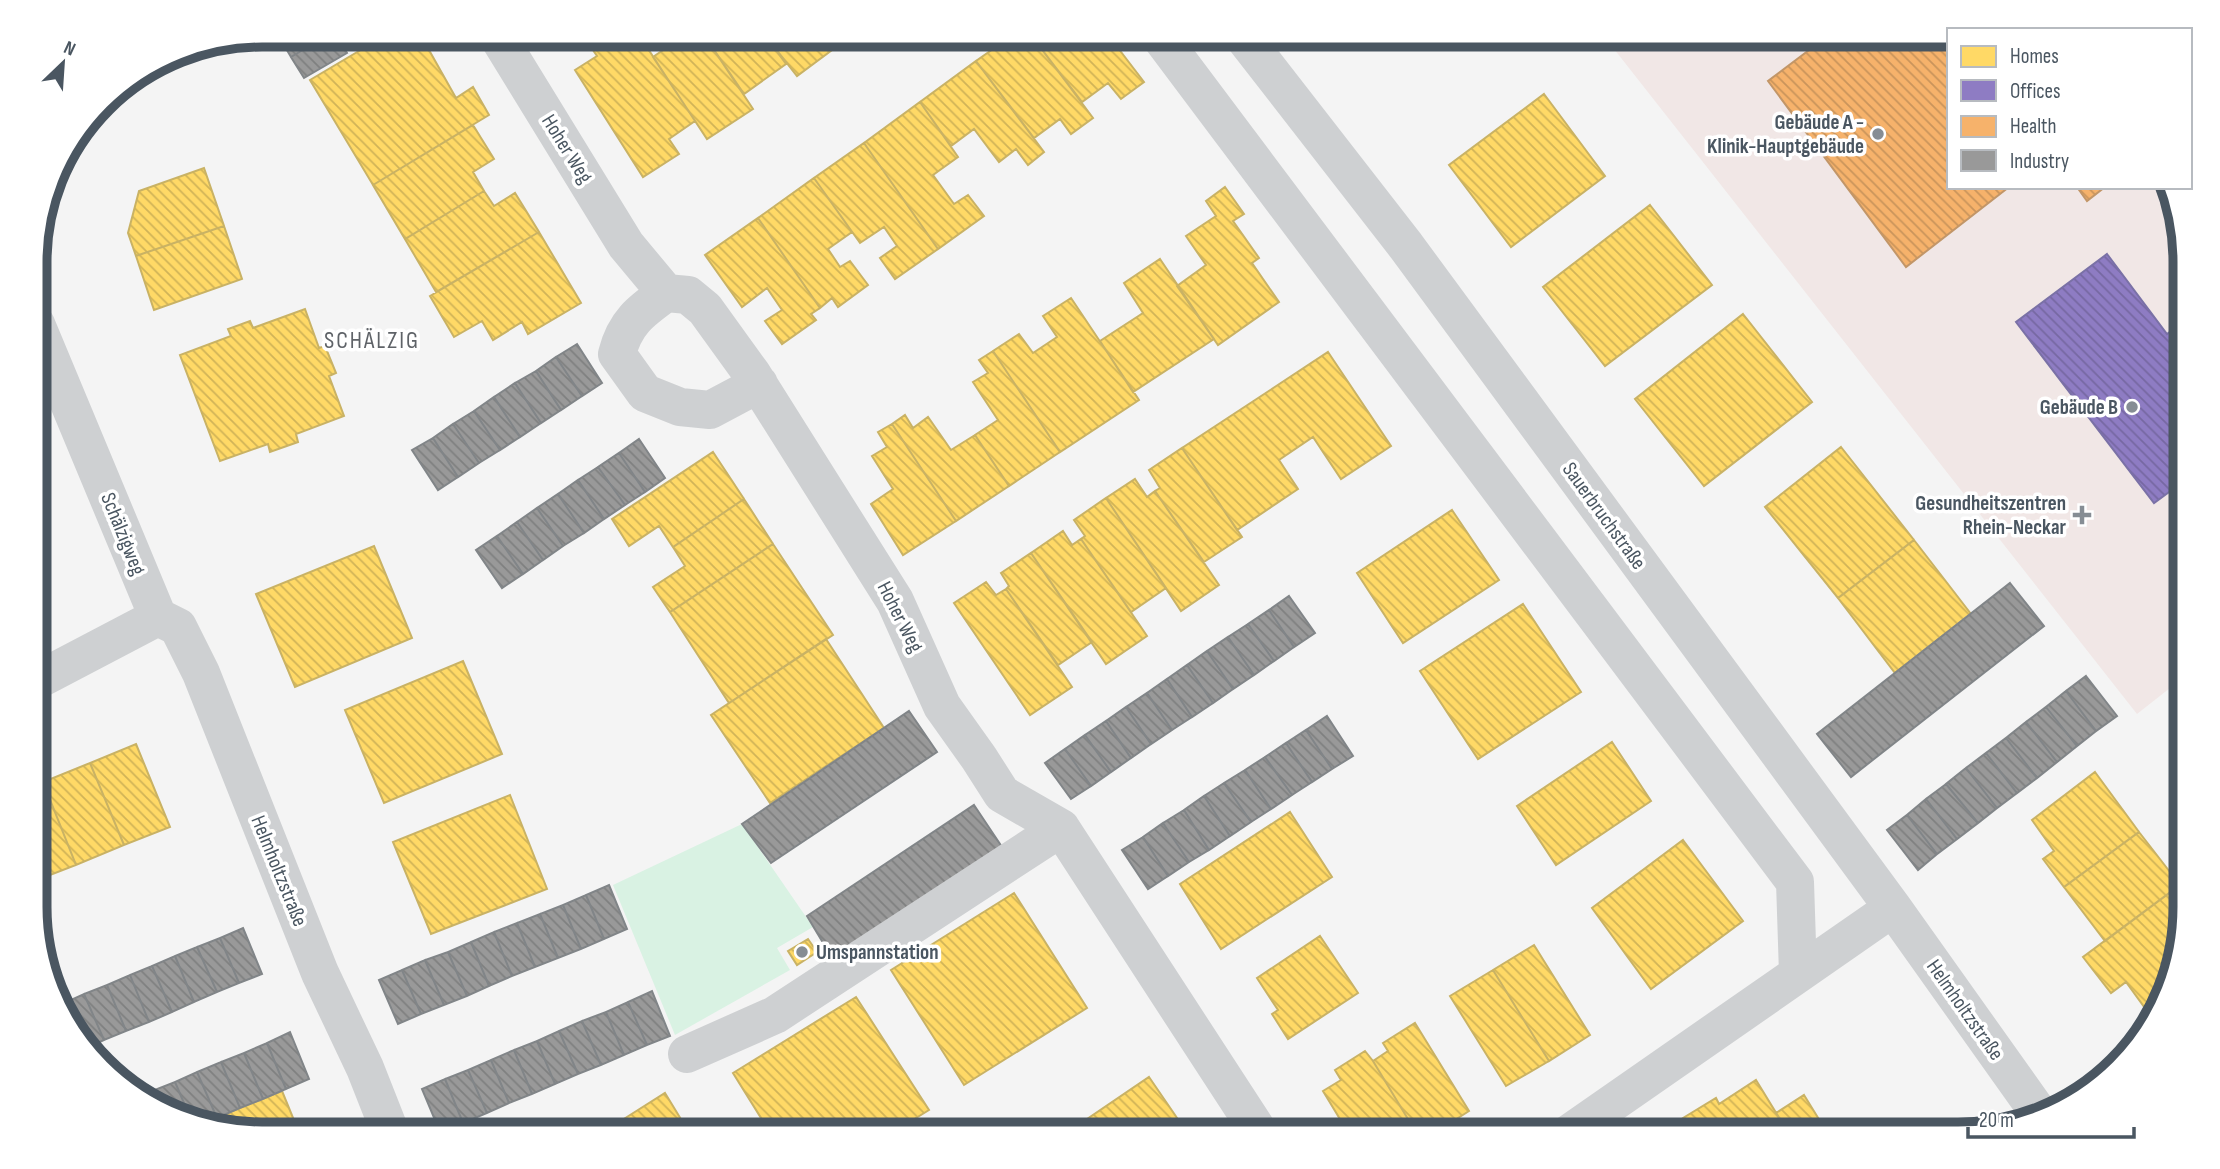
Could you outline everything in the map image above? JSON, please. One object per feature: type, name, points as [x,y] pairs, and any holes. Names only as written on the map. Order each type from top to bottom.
[{"type":"street","points":[[1168,47],[1795,883],[1798,974]]},
{"type":"street","name":"Sauerbruchstraße","points":[[1252,47],[1406,246],[1892,908]]},
{"type":"street","name":"Hoher Weg","points":[[506,48],[626,245],[666,293],[688,295],[705,309],[759,384],[895,601],[942,706],[1002,793],[1060,828],[1252,1121]]},
{"type":"street","points":[[666,293],[640,312],[622,335],[617,354],[645,393],[680,407],[710,410],[759,384]]},
{"type":"street","name":"Schälzigweg","points":[[48,352],[158,617]]},
{"type":"street","points":[[47,675],[158,617]]},
{"type":"street","name":"Helmholtzstraße","points":[[158,617],[178,627],[201,673],[320,974],[365,1068],[386,1122]]},
{"type":"street","points":[[687,1054],[775,1015],[1060,828]]},
{"type":"street","points":[[1586,1121],[1892,908]]},
{"type":"street","name":"Helmholtzstraße","points":[[1892,908],[2035,1107]]},
{"type":"shaded area","name":"Gesundheitszentren Rhein-Neckar","points":[[1613,47],[1947,47],[1947,189],[2159,189],[2171,234],[2173,262],[2173,686],[2137,714]]},
{"type":"green space","points":[[742,824],[813,927],[777,948],[790,970],[675,1035],[613,885]]},
{"type":"building: Homes","points":[[1118,47],[1144,82],[1121,99],[1108,83],[1082,102],[1041,48]]},
{"type":"building: Homes","points":[[364,48],[432,48],[429,50],[456,98],[473,87],[489,115],[373,185],[310,80]]},
{"type":"building: Homes","points":[[591,48],[647,48],[695,121],[669,139],[679,154],[643,177],[575,70],[597,56]]},
{"type":"building: Homes","points":[[666,48],[712,48],[753,109],[707,139],[653,57]]},
{"type":"building: Homes","points":[[713,48],[774,48],[786,64],[744,94]]},
{"type":"building: Homes","points":[[775,48],[830,48],[832,50],[797,76]]},
{"type":"building: Homes","points":[[995,48],[1040,48],[1093,118],[1071,134],[1060,119],[1034,138],[976,61]]},
{"type":"building: Homes","points":[[976,61],[1044,152],[1028,165],[1016,149],[999,162],[974,129],[951,146],[920,102]]},
{"type":"building: Homes","points":[[1544,94],[1605,176],[1511,247],[1449,165]]},
{"type":"building: Homes","points":[[920,102],[958,157],[933,175],[954,204],[968,195],[984,216],[938,249],[864,143]]},
{"type":"building: Homes","points":[[473,125],[494,159],[473,172],[484,191],[405,239],[373,185]]},
{"type":"building: Homes","points":[[864,143],[938,249],[895,279],[880,258],[897,246],[884,227],[860,243],[814,178]]},
{"type":"building: Homes","points":[[204,168],[224,226],[136,256],[128,233],[139,191]]},
{"type":"building: Homes","points":[[814,178],[852,232],[828,249],[840,267],[850,261],[868,285],[838,307],[832,298],[820,308],[758,218]]},
{"type":"building: Homes","points":[[1225,187],[1244,214],[1233,221],[1259,258],[1252,263],[1279,302],[1218,345],[1177,286],[1206,265],[1186,236],[1216,216],[1206,201]]},
{"type":"building: Homes","points":[[484,191],[494,206],[515,193],[539,232],[436,292],[405,239]]},
{"type":"building: Homes","points":[[1650,205],[1712,285],[1605,366],[1543,287]]},
{"type":"building: Homes","points":[[758,218],[820,308],[811,314],[816,320],[782,344],[765,321],[782,310],[767,288],[742,307],[705,255]]},
{"type":"building: Homes","points":[[224,226],[242,279],[154,310],[136,256]]},
{"type":"building: Homes","points":[[539,232],[581,303],[528,334],[522,322],[493,340],[482,321],[454,337],[430,296]]},
{"type":"building: Homes","points":[[1160,259],[1214,339],[1133,392],[1100,341],[1143,313],[1124,283]]},
{"type":"building: Homes","points":[[1071,298],[1139,400],[1060,452],[993,351],[1019,334],[1033,353],[1057,337],[1043,316]]},
{"type":"building: Homes","points":[[305,309],[319,348],[325,346],[336,373],[329,376],[344,416],[296,434],[298,442],[270,452],[268,444],[220,461],[180,355],[231,336],[228,329],[250,321],[253,328]]},
{"type":"building: Homes","points":[[1743,314],[1812,402],[1704,486],[1635,399]]},
{"type":"building: Homes","points":[[993,351],[1060,452],[1009,486],[975,435],[998,420],[973,382],[988,373],[979,360]]},
{"type":"building: Homes","points":[[1328,352],[1391,446],[1341,479],[1313,437],[1279,460],[1298,489],[1237,530],[1182,448]]},
{"type":"building: Homes","points":[[905,415],[913,428],[928,417],[951,450],[975,435],[1009,486],[956,521],[892,424]]},
{"type":"building: Homes","points":[[892,424],[956,521],[903,555],[871,504],[893,489],[872,456],[887,447],[878,432]]},
{"type":"building: Homes","points":[[1841,447],[1914,540],[1838,598],[1765,507]]},
{"type":"building: Homes","points":[[1182,448],[1242,537],[1204,562],[1155,491],[1160,488],[1149,470]]},
{"type":"building: Homes","points":[[713,452],[744,499],[673,547],[659,526],[629,546],[612,519]]},
{"type":"building: Homes","points":[[1135,479],[1147,497],[1155,491],[1219,585],[1181,611],[1106,498]]},
{"type":"building: Homes","points":[[1106,498],[1166,588],[1131,612],[1081,539],[1085,536],[1074,520]]},
{"type":"building: Homes","points":[[744,499],[773,544],[670,612],[653,587],[685,566],[673,547]]},
{"type":"building: Homes","points":[[1452,510],[1499,580],[1403,643],[1357,573]]},
{"type":"building: Homes","points":[[1063,531],[1072,545],[1081,539],[1147,636],[1106,664],[1031,553]]},
{"type":"building: Homes","points":[[1914,540],[1971,614],[1895,673],[1838,598]]},
{"type":"building: Homes","points":[[773,544],[833,635],[729,703],[670,612]]},
{"type":"building: Homes","points":[[374,546],[412,638],[295,687],[256,594]]},
{"type":"building: Homes","points":[[1031,553],[1092,642],[1058,665],[1006,589],[1009,586],[1001,573]]},
{"type":"building: Homes","points":[[986,582],[996,595],[1006,589],[1072,687],[1030,715],[954,603]]},
{"type":"building: Homes","points":[[1523,604],[1581,692],[1478,759],[1420,671]]},
{"type":"building: Homes","points":[[826,639],[884,728],[770,803],[711,715]]},
{"type":"building: Homes","points":[[463,661],[502,754],[384,803],[345,710]]},
{"type":"building: Homes","points":[[1612,742],[1651,801],[1556,865],[1517,806]]},
{"type":"building: Homes","points":[[136,744],[170,827],[124,845],[90,763]]},
{"type":"building: Homes","points":[[90,763],[124,845],[76,865],[47,792],[47,780]]},
{"type":"building: Homes","points":[[2095,772],[2139,832],[2064,887],[2043,859],[2054,851],[2032,820]]},
{"type":"building: Homes","points":[[47,792],[76,865],[47,876]]},
{"type":"building: Homes","points":[[510,795],[547,889],[431,934],[393,842]]},
{"type":"building: Homes","points":[[1290,812],[1332,877],[1221,949],[1180,884]]},
{"type":"building: Homes","points":[[2139,832],[2173,876],[2173,890],[2105,941],[2064,887]]},
{"type":"building: Homes","points":[[1683,840],[1743,921],[1651,989],[1592,908]]},
{"type":"building: Homes","points":[[2173,890],[2171,935],[2165,962],[2146,1010],[2126,982],[2111,993],[2083,957]]},
{"type":"building: Homes","points":[[1014,893],[1087,1008],[964,1085],[891,970]]},
{"type":"building: Homes","points":[[1320,936],[1358,993],[1288,1039],[1272,1014],[1278,1010],[1257,978]]},
{"type":"building: Homes","name":"Umspannstation","points":[[808,939],[817,952],[797,965],[788,951]]},
{"type":"building: Homes","points":[[1534,945],[1590,1035],[1549,1061],[1493,970]]},
{"type":"building: Homes","points":[[1493,970],[1549,1061],[1506,1086],[1450,996]]},
{"type":"building: Homes","points":[[856,997],[929,1110],[910,1122],[763,1122],[733,1073]]},
{"type":"building: Homes","points":[[1415,1023],[1469,1111],[1453,1121],[1409,1121],[1373,1061],[1388,1051],[1383,1043]]},
{"type":"building: Homes","points":[[1365,1051],[1409,1121],[1341,1121],[1323,1091],[1341,1080],[1335,1070]]},
{"type":"building: Homes","points":[[1149,1077],[1179,1121],[1083,1122]]},
{"type":"building: Homes","points":[[1756,1080],[1781,1121],[1685,1121],[1683,1118],[1716,1098],[1719,1104]]},
{"type":"building: Homes","points":[[282,1091],[295,1122],[262,1122],[219,1117]]},
{"type":"building: Homes","points":[[665,1093],[683,1122],[619,1122]]},
{"type":"building: Homes","points":[[1804,1095],[1820,1121],[1781,1121],[1776,1113]]},
{"type":"building: Offices","name":"Gebäude B","points":[[2107,254],[2167,334],[2173,330],[2173,489],[2154,503],[2016,322]]},
{"type":"building: Health","name":"Gebäude A - Klinik-Hauptgebäude","points":[[1813,47],[1947,47],[1947,189],[2006,189],[1906,267],[1768,81]]},
{"type":"building: Health","points":[[2078,189],[2102,189],[2087,201]]},
{"type":"building: Industry","points":[[286,48],[306,48],[291,57]]},
{"type":"building: Industry","points":[[306,48],[344,48],[347,53],[304,78],[291,57]]},
{"type":"building: Industry","points":[[577,344],[602,383],[582,396],[556,357]]},
{"type":"building: Industry","points":[[556,357],[582,396],[561,410],[536,371]]},
{"type":"building: Industry","points":[[536,371],[561,410],[541,423],[515,383]]},
{"type":"building: Industry","points":[[515,383],[541,423],[520,437],[494,397]]},
{"type":"building: Industry","points":[[494,397],[520,437],[500,450],[474,411]]},
{"type":"building: Industry","points":[[474,411],[500,450],[479,463],[453,424]]},
{"type":"building: Industry","points":[[453,424],[479,463],[458,477],[433,438]]},
{"type":"building: Industry","points":[[433,438],[458,477],[438,490],[412,450]]},
{"type":"building: Industry","points":[[639,439],[665,478],[645,492],[619,453]]},
{"type":"building: Industry","points":[[619,453],[645,492],[625,505],[598,467]]},
{"type":"building: Industry","points":[[598,467],[625,505],[604,519],[578,480]]},
{"type":"building: Industry","points":[[578,480],[604,519],[584,533],[558,494]]},
{"type":"building: Industry","points":[[558,494],[584,533],[563,546],[537,508]]},
{"type":"building: Industry","points":[[537,508],[563,546],[543,560],[517,522]]},
{"type":"building: Industry","points":[[517,522],[543,560],[523,574],[497,536]]},
{"type":"building: Industry","points":[[497,536],[523,574],[502,588],[476,550]]},
{"type":"building: Industry","points":[[2010,583],[2044,626],[1851,777],[1817,734]]},
{"type":"building: Industry","points":[[1289,596],[1315,633],[1294,647],[1269,610]]},
{"type":"building: Industry","points":[[1269,610],[1294,647],[1274,661],[1248,624]]},
{"type":"building: Industry","points":[[1248,624],[1274,661],[1254,675],[1228,637]]},
{"type":"building: Industry","points":[[1228,637],[1254,675],[1233,689],[1207,651]]},
{"type":"building: Industry","points":[[1207,651],[1233,689],[1213,703],[1187,665]]},
{"type":"building: Industry","points":[[1187,665],[1213,703],[1192,717],[1167,679]]},
{"type":"building: Industry","points":[[2086,676],[2117,716],[2096,731],[2066,691]]},
{"type":"building: Industry","points":[[1167,679],[1192,717],[1172,730],[1147,693]]},
{"type":"building: Industry","points":[[2066,691],[2096,731],[2077,746],[2046,707]]},
{"type":"building: Industry","points":[[1147,693],[1172,730],[1151,744],[1126,707]]},
{"type":"building: Industry","points":[[1126,707],[1151,744],[1131,758],[1106,721]]},
{"type":"building: Industry","points":[[2046,707],[2077,746],[2057,762],[2026,722]]},
{"type":"building: Industry","points":[[909,711],[937,752],[771,863],[742,824]]},
{"type":"building: Industry","points":[[1327,716],[1353,756],[1332,769],[1306,730]]},
{"type":"building: Industry","points":[[1106,721],[1131,758],[1111,772],[1085,735]]},
{"type":"building: Industry","points":[[2026,722],[2057,762],[2037,778],[2006,738]]},
{"type":"building: Industry","points":[[1306,730],[1332,769],[1312,782],[1286,743]]},
{"type":"building: Industry","points":[[1085,735],[1111,772],[1091,786],[1065,749]]},
{"type":"building: Industry","points":[[2006,738],[2037,778],[2017,793],[1986,753]]},
{"type":"building: Industry","points":[[1286,743],[1312,782],[1292,795],[1265,757]]},
{"type":"building: Industry","points":[[1065,749],[1091,786],[1071,799],[1045,763]]},
{"type":"building: Industry","points":[[1986,753],[2017,793],[1997,808],[1966,768]]},
{"type":"building: Industry","points":[[1265,757],[1292,795],[1271,809],[1245,770]]},
{"type":"building: Industry","points":[[1966,768],[1997,808],[1978,823],[1946,784]]},
{"type":"building: Industry","points":[[1245,770],[1271,809],[1251,822],[1224,783]]},
{"type":"building: Industry","points":[[1224,783],[1251,822],[1230,836],[1204,796]]},
{"type":"building: Industry","points":[[1946,784],[1978,823],[1957,839],[1926,799]]},
{"type":"building: Industry","points":[[1204,796],[1230,836],[1209,850],[1184,810]]},
{"type":"building: Industry","points":[[1926,799],[1957,839],[1937,854],[1907,815]]},
{"type":"building: Industry","points":[[974,805],[1002,847],[834,961],[807,916]]},
{"type":"building: Industry","points":[[1184,810],[1209,850],[1189,862],[1163,823]]},
{"type":"building: Industry","points":[[1907,815],[1937,854],[1918,870],[1887,830]]},
{"type":"building: Industry","points":[[1163,823],[1189,862],[1168,876],[1143,837]]},
{"type":"building: Industry","points":[[1143,837],[1168,876],[1148,889],[1122,850]]},
{"type":"building: Industry","points":[[609,885],[627,929],[604,939],[586,895]]},
{"type":"building: Industry","points":[[586,895],[604,939],[581,949],[563,905]]},
{"type":"building: Industry","points":[[563,905],[581,949],[558,958],[540,914]]},
{"type":"building: Industry","points":[[540,914],[558,958],[535,967],[517,923]]},
{"type":"building: Industry","points":[[517,923],[535,967],[512,976],[494,932]]},
{"type":"building: Industry","points":[[243,928],[262,974],[239,983],[220,938]]},
{"type":"building: Industry","points":[[494,932],[512,976],[489,986],[471,942]]},
{"type":"building: Industry","points":[[220,938],[239,983],[217,992],[197,947]]},
{"type":"building: Industry","points":[[471,942],[489,986],[467,996],[448,952]]},
{"type":"building: Industry","points":[[197,947],[217,992],[194,1002],[175,956]]},
{"type":"building: Industry","points":[[448,952],[467,996],[444,1005],[425,960]]},
{"type":"building: Industry","points":[[175,956],[194,1002],[172,1012],[152,966]]},
{"type":"building: Industry","points":[[425,960],[444,1005],[421,1014],[402,970]]},
{"type":"building: Industry","points":[[152,966],[172,1012],[149,1022],[130,975]]},
{"type":"building: Industry","points":[[402,970],[421,1014],[398,1024],[379,980]]},
{"type":"building: Industry","points":[[130,975],[149,1022],[126,1031],[107,985]]},
{"type":"building: Industry","points":[[107,985],[126,1031],[104,1040],[84,994]]},
{"type":"building: Industry","points":[[652,991],[670,1036],[647,1045],[628,1002]]},
{"type":"building: Industry","points":[[84,994],[104,1040],[97,1043],[69,1001]]},
{"type":"building: Industry","points":[[628,1002],[647,1045],[624,1055],[606,1012]]},
{"type":"building: Industry","points":[[606,1012],[624,1055],[601,1065],[582,1021]]},
{"type":"building: Industry","points":[[582,1021],[601,1065],[578,1074],[559,1031]]},
{"type":"building: Industry","points":[[559,1031],[578,1074],[555,1084],[537,1041]]},
{"type":"building: Industry","points":[[290,1032],[309,1079],[286,1089],[267,1043]]},
{"type":"building: Industry","points":[[537,1041],[555,1084],[532,1094],[514,1050]]},
{"type":"building: Industry","points":[[267,1043],[286,1089],[263,1099],[244,1053]]},
{"type":"building: Industry","points":[[514,1050],[532,1094],[509,1103],[491,1060]]},
{"type":"building: Industry","points":[[244,1053],[263,1099],[240,1108],[221,1062]]},
{"type":"building: Industry","points":[[491,1060],[509,1103],[487,1113],[468,1070]]},
{"type":"building: Industry","points":[[221,1062],[240,1108],[216,1116],[197,1072]]},
{"type":"building: Industry","points":[[468,1070],[487,1113],[463,1122],[445,1079]]},
{"type":"building: Industry","points":[[197,1072],[216,1116],[186,1107],[175,1082]]},
{"type":"building: Industry","points":[[445,1079],[463,1122],[436,1122],[422,1089]]},
{"type":"building: Industry","points":[[175,1082],[186,1107],[167,1100],[152,1091]]},
{"type":"place","name":"Gebäude A - Klinik-Hauptgebäude","points":[[1878,134]]},
{"type":"place","name":"Gebäude B","points":[[2132,407]]},
{"type":"place","name":"Gesundheitszentren Rhein-Neckar","points":[[2082,515]]},
{"type":"place","name":"Umspannstation","points":[[802,952]]},
{"type":"district","name":"SCHÄLZIG","points":[[372,340]]}]
